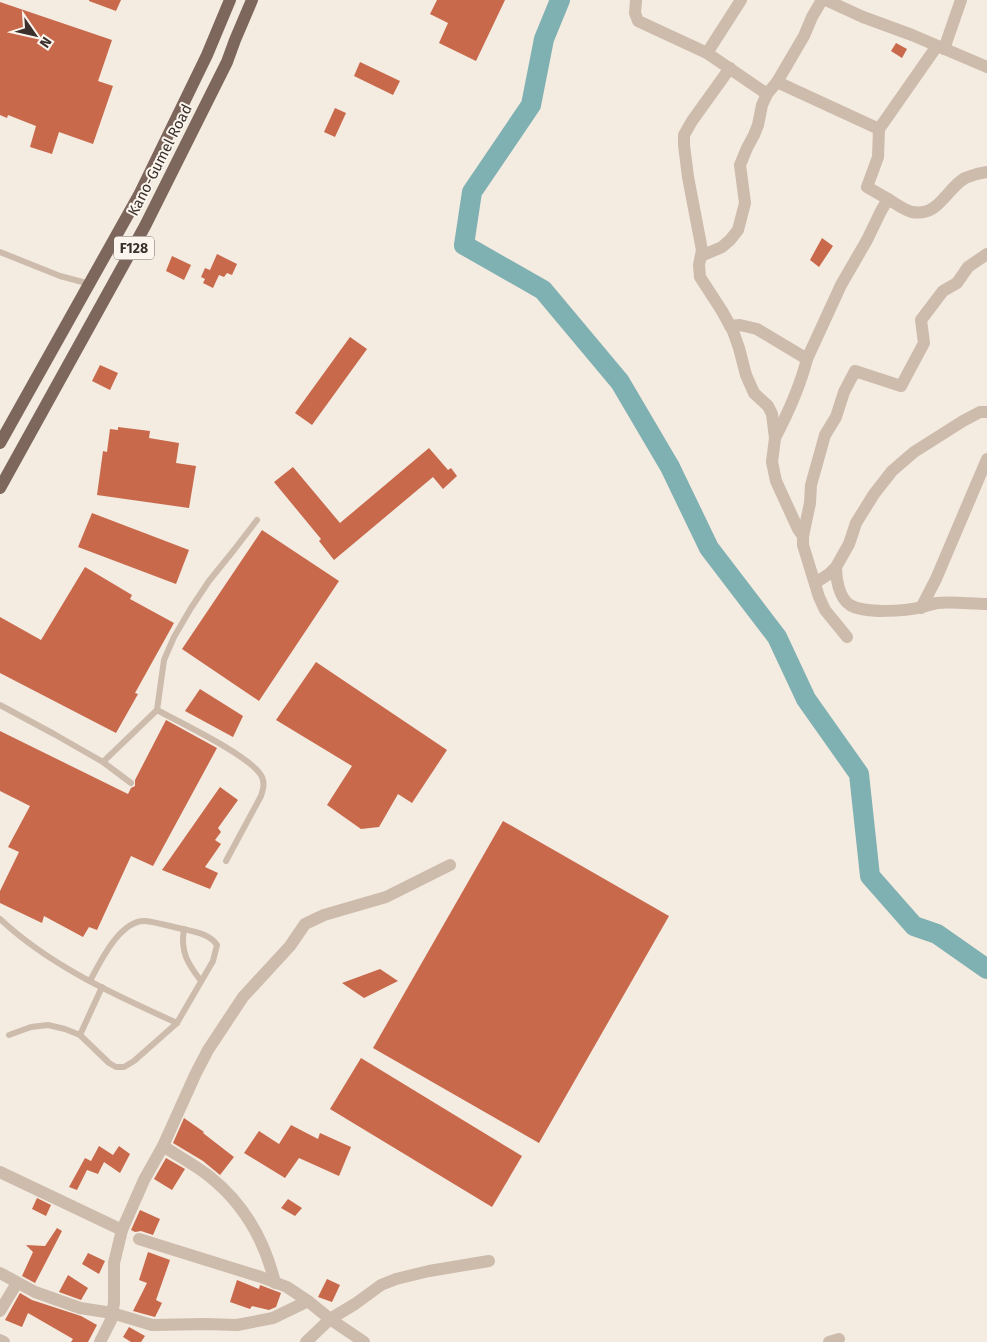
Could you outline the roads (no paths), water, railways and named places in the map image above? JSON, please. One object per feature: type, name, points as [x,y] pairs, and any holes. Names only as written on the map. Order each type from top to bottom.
[{"type":"main road","name":"Kano-Gumel Road","points":[[0,442],[139,195],[207,55],[230,0]]},
{"type":"main road","name":"Kano-Gumel Road","points":[[0,488],[141,234],[227,62],[252,0]]},
{"type":"main road","points":[[207,55],[227,62]]},
{"type":"street","points":[[636,0],[635,13],[638,21],[707,53],[767,94]]},
{"type":"street","points":[[707,53],[740,0]]},
{"type":"street","points":[[701,256],[722,247],[738,230],[745,203],[740,165],[758,125],[762,105],[767,94],[777,82],[804,36],[822,0]]},
{"type":"street","points":[[826,0],[870,20],[987,67]]},
{"type":"street","points":[[961,0],[941,47],[879,129],[878,158],[867,188],[910,211],[921,212],[933,209],[965,178],[987,172]]},
{"type":"street","points":[[730,68],[684,135],[688,177],[702,250],[699,265],[700,277],[730,326],[754,393],[768,406],[772,414],[775,438],[772,462],[776,481],[803,536]]},
{"type":"street","points":[[777,82],[879,129]]},
{"type":"street","points":[[775,438],[840,285],[867,240],[888,199]]},
{"type":"street","points":[[847,637],[825,610],[803,545],[811,485],[825,435],[836,417],[844,392],[855,372],[901,386],[924,343],[921,320],[943,291],[957,282],[968,267],[987,254]]},
{"type":"street","points":[[730,326],[740,325],[756,329],[807,359]]},
{"type":"street","points":[[816,586],[836,567],[856,523],[874,494],[892,471],[914,452],[963,421],[980,412],[987,412]]},
{"type":"street","points":[[921,608],[936,579],[987,459]]},
{"type":"street","points":[[836,567],[836,578],[842,596],[850,605],[860,608],[900,610],[921,608],[938,603],[987,604]]},
{"type":"street","points":[[816,586],[842,596]]},
{"type":"street","points":[[100,1342],[111,1320],[114,1303],[114,1263],[122,1230],[144,1180],[163,1146],[196,1074],[242,997],[290,946],[305,924],[324,915],[386,897],[450,865]]},
{"type":"street","points":[[163,1146],[208,1176],[233,1198],[261,1242],[270,1263],[275,1282]]},
{"type":"street","points":[[0,1172],[122,1230]]},
{"type":"street","points":[[139,1239],[287,1287],[364,1342]]},
{"type":"street","points":[[306,1342],[330,1319],[355,1304],[380,1285],[429,1271],[489,1262]]},
{"type":"street","points":[[0,1273],[35,1292],[80,1308],[112,1313],[152,1325],[237,1325],[273,1318],[308,1301]]},
{"type":"street","points":[[1,1309],[17,1283]]},
{"type":"street","points":[[0,1340],[4,1342]]},
{"type":"lane","points":[[0,252],[60,276],[90,284]]},
{"type":"lane","points":[[103,762],[157,710],[164,660],[174,637],[209,581],[257,520]]},
{"type":"lane","points":[[0,705],[103,762],[131,783]]},
{"type":"lane","points":[[157,710],[218,742],[254,767],[262,776],[264,784],[261,796],[226,861]]},
{"type":"lane","points":[[0,919],[47,956],[102,987],[177,1024]]},
{"type":"lane","points":[[9,1035],[31,1027],[48,1025],[65,1029],[80,1035],[109,1063],[116,1067],[124,1067],[134,1062],[177,1024],[213,961],[218,947],[214,940],[202,934],[144,921],[132,925],[122,932],[110,945],[90,980]]},
{"type":"lane","points":[[184,930],[183,950],[187,960],[201,981]]},
{"type":"lane","points":[[80,1035],[102,987]]},
{"type":"waterway","points":[[560,0],[544,39],[531,105],[472,192],[464,245],[543,290],[620,382],[670,467],[709,548],[777,637],[806,699],[859,774],[870,876],[914,926],[937,934],[987,969]]}]
